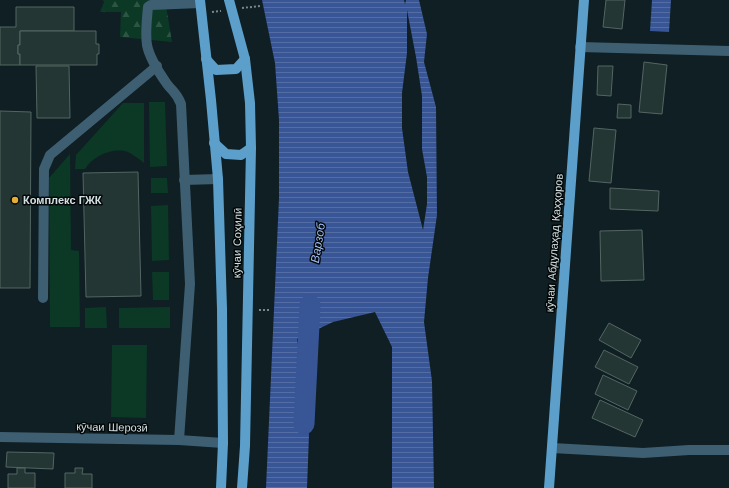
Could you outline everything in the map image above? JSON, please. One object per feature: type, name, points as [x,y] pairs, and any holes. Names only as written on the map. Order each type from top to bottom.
[{"type":"main road","name":"кӯчаи Соҳилӣ","points":[[229,0],[245,59],[250,103],[251,148],[245,446],[242,488]]},
{"type":"main road","name":"кӯчаи Абдулаҳад Қаҳҳоров","points":[[549,488],[584,0]]},
{"type":"main road","name":"кӯчаи Соҳилӣ","points":[[200,2],[218,179],[222,309],[223,443],[221,488]]},
{"type":"main road","points":[[206,59],[216,70],[236,69],[245,59]]},
{"type":"main road","points":[[214,143],[226,154],[241,155],[251,148]]},
{"type":"lane","points":[[178,440],[190,284],[181,104],[178,95],[167,84],[149,54],[147,44],[148,7],[151,5],[200,2]]},
{"type":"lane","points":[[580,47],[729,51]]},
{"type":"lane","points":[[43,298],[44,169],[46,162],[50,155],[157,66]]},
{"type":"lane","points":[[184,180],[218,179]]},
{"type":"lane","name":"кӯчаи Шерозӣ","points":[[0,437],[178,440],[223,443]]},
{"type":"lane","points":[[552,448],[643,453],[689,450],[729,450]]},
{"type":"green space","points":[[103,0],[165,0],[172,42],[120,37],[121,12],[100,12],[104,2]]},
{"type":"green space","points":[[149,102],[165,102],[167,166],[150,167]]},
{"type":"green space","points":[[123,103],[144,103],[144,163],[128,152],[116,151],[98,157],[85,169],[75,169],[76,155]]},
{"type":"green space","points":[[70,154],[71,250],[79,251],[80,327],[50,327],[49,178]]},
{"type":"green space","points":[[151,178],[167,178],[168,193],[151,193]]},
{"type":"green space","points":[[168,205],[169,260],[152,261],[151,206]]},
{"type":"green space","points":[[152,272],[169,272],[169,300],[153,300]]},
{"type":"green space","points":[[106,307],[107,328],[85,328],[85,308]]},
{"type":"green space","points":[[170,307],[170,328],[119,328],[119,308]]},
{"type":"green space","points":[[112,345],[147,345],[146,418],[111,417]]},
{"type":"water","points":[[262,0],[404,0],[405,4],[406,0],[419,0],[427,34],[424,62],[436,107],[437,215],[428,278],[424,322],[432,381],[434,488],[392,488],[392,347],[375,312],[333,322],[297,339],[302,367],[309,435],[307,488],[266,488],[279,198],[279,120],[275,63]],"holes":[[[407,10],[422,96],[422,149],[427,177],[427,204],[423,230],[408,172],[402,128],[402,93],[407,53]]]},
{"type":"water","points":[[652,0],[671,0],[669,32],[650,31]]},
{"type":"building","points":[[606,0],[625,0],[622,29],[603,27]]},
{"type":"building","points":[[16,7],[74,7],[74,31],[20,31],[20,45],[18,45],[18,54],[20,54],[20,65],[0,65],[0,27],[16,27]]},
{"type":"building","points":[[20,31],[96,31],[96,44],[99,44],[97,65],[20,65],[18,45],[20,45]]},
{"type":"building","points":[[644,62],[667,65],[662,114],[639,112]]},
{"type":"building","points":[[36,66],[69,66],[70,118],[37,118]]},
{"type":"building","points":[[598,66],[613,66],[611,96],[597,95]]},
{"type":"building","points":[[618,104],[631,105],[631,118],[617,118]]},
{"type":"building","name":"Комплекс ГЖК","points":[[0,111],[31,112],[30,288],[0,288]]},
{"type":"building","points":[[594,128],[616,130],[611,183],[589,181]]},
{"type":"building","points":[[138,172],[141,296],[86,297],[83,173]]},
{"type":"building","points":[[610,188],[659,191],[658,211],[610,209]]},
{"type":"building","points":[[642,230],[644,280],[601,281],[600,231]]},
{"type":"building","points":[[609,323],[641,340],[631,358],[599,340]]},
{"type":"building","points":[[604,350],[638,367],[629,384],[595,367]]},
{"type":"building","points":[[603,375],[637,391],[628,410],[595,394]]},
{"type":"building","points":[[600,400],[643,420],[635,437],[592,418]]},
{"type":"building","points":[[7,452],[54,453],[53,469],[6,467]]},
{"type":"building","points":[[17,468],[25,468],[25,473],[35,473],[35,488],[8,488],[8,474],[17,474]]},
{"type":"building","points":[[75,468],[83,468],[82,474],[92,474],[92,488],[65,488],[65,473],[75,473]]},
{"type":"waterway","name":"Варзоб","points":[[304,424],[310,305]]},
{"type":"place","name":"Комплекс ГЖК","points":[[15,200]]}]
